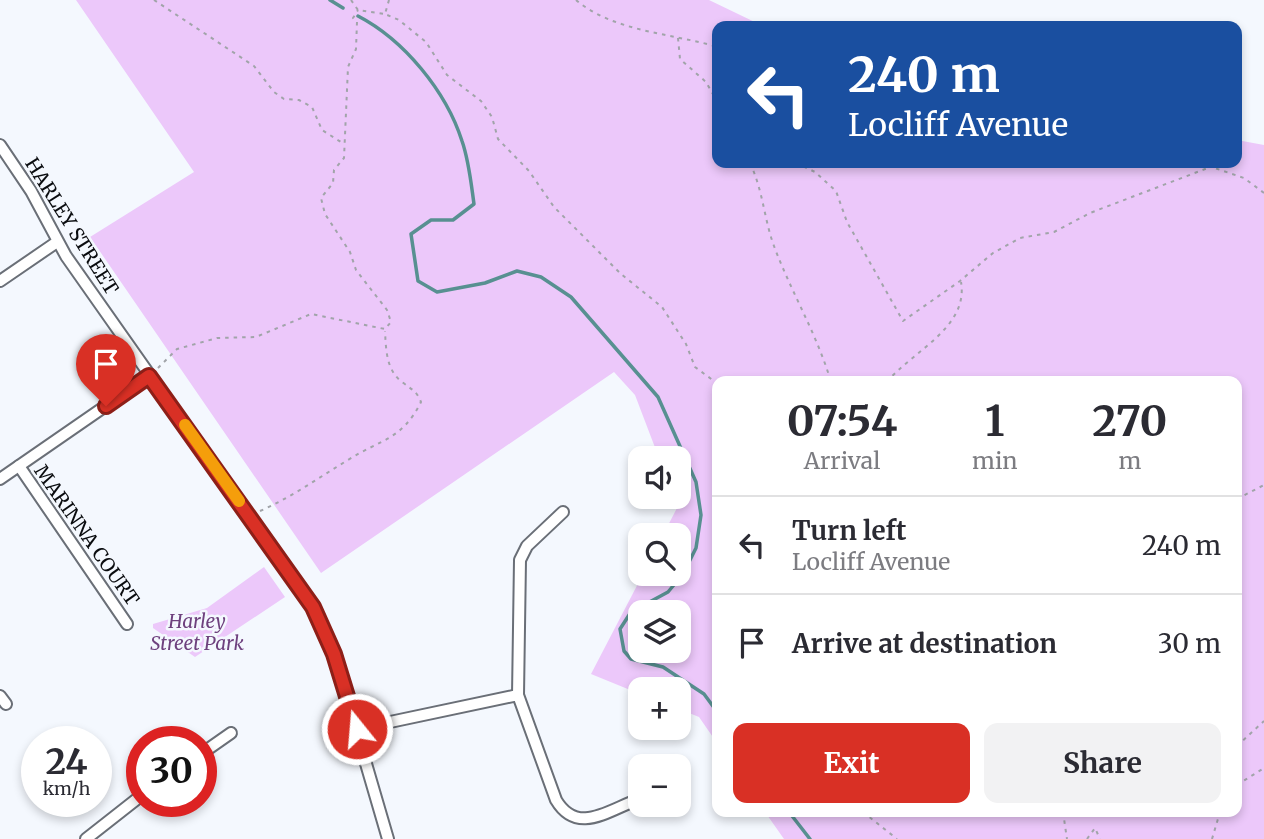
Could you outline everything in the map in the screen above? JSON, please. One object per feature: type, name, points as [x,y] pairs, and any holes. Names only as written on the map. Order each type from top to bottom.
[{"type":"street","name":"HARLEY STREET","points":[[0,145],[31,191],[57,242],[249,515],[321,623],[357,729],[388,839]]},
{"type":"street","points":[[0,281],[57,242]]},
{"type":"street","points":[[0,480],[149,376]]},
{"type":"street","name":"MARINNA COURT","points":[[19,466],[127,624]]},
{"type":"street","points":[[564,512],[527,546],[520,561],[518,695],[556,800],[568,814],[580,820],[595,819],[628,804]]},
{"type":"street","points":[[357,729],[518,695]]},
{"type":"street","points":[[217,743],[231,733]]},
{"type":"street","points":[[86,839],[126,808]]},
{"type":"path","points":[[154,0],[254,66],[274,92],[284,99],[299,100],[312,107],[322,130],[345,144]]},
{"type":"path","points":[[351,0],[358,10],[385,14],[399,20],[426,42],[447,75],[481,101],[492,117],[498,139],[529,171],[554,207],[628,280],[662,307],[686,344],[695,367],[712,380]]},
{"type":"path","points":[[385,14],[390,7],[389,0]]},
{"type":"path","points":[[576,0],[591,12],[630,26],[712,46]]},
{"type":"path","points":[[249,515],[294,496],[348,460],[391,440],[411,422],[421,401],[416,390],[402,382],[392,371],[386,353],[385,329],[391,322],[387,310],[356,270],[350,252],[325,214],[321,198],[333,183],[334,170],[344,158],[348,67],[356,49],[357,22],[353,18],[358,10]]},
{"type":"path","points":[[678,37],[680,59],[706,82],[712,92]]},
{"type":"path","points":[[752,168],[767,212],[774,244],[809,321],[829,376]]},
{"type":"path","points":[[805,168],[825,179],[836,191],[847,222],[903,321],[960,281],[993,253],[1020,238],[1054,232],[1090,213],[1208,168]]},
{"type":"path","points":[[1218,168],[1244,178],[1264,193]]},
{"type":"path","points":[[894,376],[948,326],[962,295],[960,281]]},
{"type":"path","points":[[149,376],[177,349],[217,338],[256,337],[311,314],[385,329]]},
{"type":"path","points":[[1242,496],[1264,485]]},
{"type":"path","points":[[1242,741],[1264,721]]},
{"type":"path","points":[[1242,782],[1264,768]]},
{"type":"path","points":[[869,817],[897,839]]},
{"type":"path","points":[[1064,817],[1067,839]]},
{"type":"path","points":[[1212,839],[1219,817]]},
{"type":"path","points":[[1087,839],[1095,828],[1100,839]]},
{"type":"green space","points":[[76,0],[709,0],[753,21],[712,21],[712,168],[1242,168],[1242,141],[1264,145],[1264,839],[784,839],[769,817],[1242,817],[1242,376],[712,376],[712,736],[699,717],[691,714],[691,677],[628,677],[628,689],[591,674],[628,603],[628,663],[691,663],[691,600],[629,600],[637,586],[691,586],[691,523],[669,523],[676,509],[691,509],[691,446],[654,446],[635,395],[614,372],[321,573],[90,237],[194,172]]},
{"type":"green space","name":"Harley Street Park","points":[[264,567],[285,597],[195,657],[153,628],[153,624],[207,608]]},
{"type":"waterway","points":[[330,0],[343,8]]},
{"type":"waterway","points":[[358,16],[375,26],[407,53],[434,86],[455,122],[470,172],[474,204],[453,220],[431,220],[411,234],[418,281],[437,292],[485,283],[517,271],[541,277],[571,297],[658,397],[696,482],[701,515],[696,548],[683,574],[668,592],[631,612],[620,629],[624,651],[631,659],[663,667],[704,694],[712,705]]},
{"type":"waterway","points":[[793,817],[810,839]]},
{"type":"slow traffic","points":[[185,425],[239,501]]},
{"type":"route","points":[[106,406],[149,376],[313,607],[328,637],[357,729]]}]
